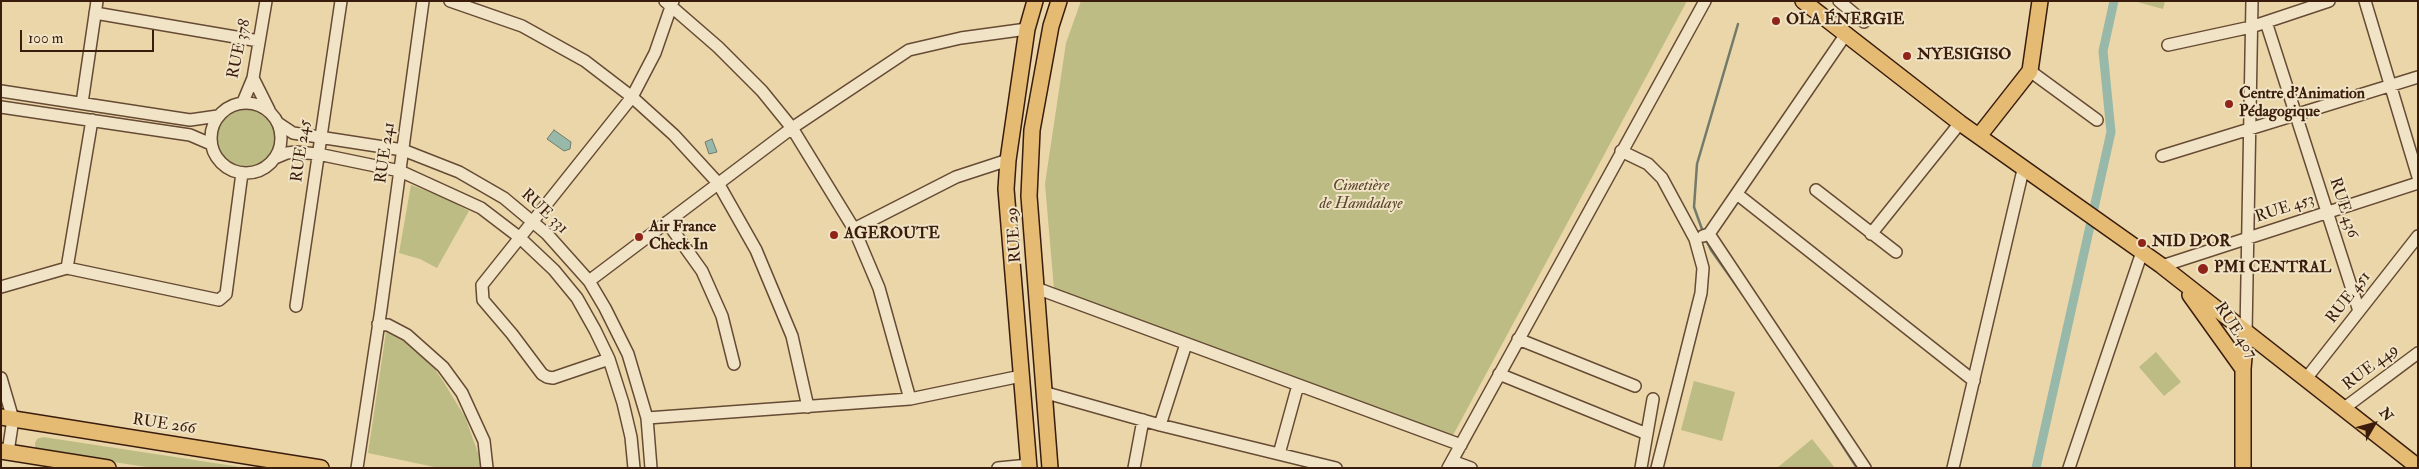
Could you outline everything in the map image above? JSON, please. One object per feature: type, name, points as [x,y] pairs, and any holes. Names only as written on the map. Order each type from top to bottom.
[{"type":"main road","points":[[1029,466],[1007,197],[1008,160],[1026,29],[1035,1]]},
{"type":"main road","name":"RUE 29","points":[[1050,468],[1030,196],[1032,130],[1051,26],[1059,1]]},
{"type":"main road","points":[[1803,1],[2023,170],[2162,266],[2418,467]]},
{"type":"main road","points":[[1979,136],[2030,71],[2040,1]]},
{"type":"main road","name":"RUE 407","points":[[2179,279],[2243,369],[2242,468]]},
{"type":"main road","points":[[2243,369],[2246,333]]},
{"type":"main road","name":"RUE 266","points":[[7,418],[270,464],[321,468]]},
{"type":"main road","points":[[5,451],[108,468]]},
{"type":"street","points":[[82,103],[97,1]]},
{"type":"street","name":"RUE 378","points":[[243,102],[253,78],[266,1]]},
{"type":"street","name":"RUE 245","points":[[296,306],[341,1]]},
{"type":"street","name":"RUE 241","points":[[378,324],[423,1]]},
{"type":"street","points":[[450,1],[522,26],[585,61],[632,97],[674,135],[718,184],[756,250],[792,336],[808,407]]},
{"type":"street","points":[[1471,468],[1450,464],[1705,1]]},
{"type":"street","points":[[1839,1],[1864,22]]},
{"type":"street","points":[[2246,333],[2252,1]]},
{"type":"street","points":[[2168,45],[2251,27],[2329,1]]},
{"type":"street","points":[[2365,1],[2418,177]]},
{"type":"street","points":[[609,359],[553,378],[547,377],[542,374],[483,300],[482,286],[632,97],[655,54],[671,3],[755,85],[792,128],[854,229],[879,288],[910,399]]},
{"type":"street","points":[[95,13],[259,41]]},
{"type":"street","name":"RUE 436","points":[[2266,22],[2359,311]]},
{"type":"street","points":[[589,282],[792,128],[909,50],[961,38],[1026,29]]},
{"type":"street","points":[[1695,239],[1709,234],[1846,34]]},
{"type":"street","points":[[2030,71],[2097,120]]},
{"type":"street","points":[[2162,156],[2418,77]]},
{"type":"street","points":[[253,78],[269,110],[278,123],[281,141],[275,158]]},
{"type":"street","points":[[1,91],[190,120],[218,116]]},
{"type":"street","points":[[269,110],[261,105],[243,102],[233,104],[218,116],[211,134],[211,144],[215,155],[222,164],[242,173],[261,170],[275,158],[287,153],[296,152],[318,154],[400,171],[481,208],[520,237],[554,270],[576,298],[609,359],[623,403],[631,437],[634,468]]},
{"type":"street","points":[[1,107],[190,135],[211,144]]},
{"type":"street","points":[[67,268],[92,120]]},
{"type":"street","name":"RUE 331","points":[[278,123],[293,133],[403,150],[466,176],[504,198],[547,234],[589,282],[605,308],[628,354],[646,418],[651,468]]},
{"type":"street","points":[[1871,234],[1960,123]]},
{"type":"street","points":[[1621,151],[1648,164],[1662,178],[1695,239],[1703,268],[1701,293],[1657,468]]},
{"type":"street","points":[[854,229],[956,177],[1008,160]]},
{"type":"street","points":[[1954,468],[2023,170]]},
{"type":"street","points":[[1,287],[67,268],[219,300],[226,294],[242,173]]},
{"type":"street","name":"RUE 453","points":[[2162,266],[2418,183]]},
{"type":"street","points":[[1816,190],[1896,252]]},
{"type":"street","points":[[1737,194],[1974,381]]},
{"type":"street","points":[[667,222],[706,280],[722,316],[734,364]]},
{"type":"street","points":[[1709,234],[1865,468]]},
{"type":"street","name":"RUE 451","points":[[2305,380],[2418,236]]},
{"type":"street","points":[[2069,468],[2142,252]]},
{"type":"street","points":[[1036,288],[1461,445]]},
{"type":"street","points":[[356,468],[378,324],[388,326],[407,335],[443,367],[462,393],[484,441],[487,468]]},
{"type":"street","points":[[1518,339],[1635,386]]},
{"type":"street","points":[[1160,425],[1186,344]]},
{"type":"street","name":"RUE 449","points":[[2343,410],[2418,353]]},
{"type":"street","points":[[1500,374],[1647,434]]},
{"type":"street","points":[[646,418],[910,399],[1021,376]]},
{"type":"street","points":[[1,378],[7,418],[5,451]]},
{"type":"street","points":[[1279,454],[1298,385]]},
{"type":"street","points":[[1043,392],[1160,425],[1336,468]]},
{"type":"street","points":[[1641,468],[1654,399]]},
{"type":"street","points":[[1134,468],[1143,420]]},
{"type":"street","points":[[998,468],[1029,466]]},
{"type":"green space","name":"Cimetière de Hamdalaye","points":[[1081,1],[1687,1],[1452,437],[1054,289],[1045,184],[1066,43]]},
{"type":"green space","points":[[2134,1],[2165,1],[2163,9]]},
{"type":"green space","points":[[246,108],[257,110],[267,116],[273,126],[275,137],[273,148],[267,158],[257,164],[246,166],[235,164],[225,158],[219,148],[217,137],[219,126],[225,116],[235,110]]},
{"type":"green space","points":[[411,185],[443,197],[469,211],[437,268],[420,259],[399,253]]},
{"type":"green space","points":[[386,332],[409,344],[434,368],[465,417],[481,461],[481,468],[439,468],[368,453]]},
{"type":"green space","points":[[2156,352],[2181,382],[2164,396],[2139,367]]},
{"type":"green space","points":[[1694,381],[1735,392],[1722,441],[1681,430]]},
{"type":"green space","points":[[43,437],[247,468],[153,468],[41,451],[35,447],[35,443],[37,439]]},
{"type":"green space","points":[[1812,439],[1835,468],[1777,468]]},
{"type":"shaded area","points":[[554,130],[571,142],[570,149],[564,151],[547,139]]},
{"type":"shaded area","points":[[712,139],[717,152],[709,154],[705,142]]},
{"type":"waterway","points":[[2036,468],[2111,132],[2103,51],[2114,1]]},
{"type":"waterway","points":[[1703,232],[1694,207],[1697,164],[1738,24]]},
{"type":"waterway","points":[[1706,240],[1743,295]]},
{"type":"waterway","points":[[1791,366],[1857,468]]},
{"type":"place","name":"OLA ÉNERGIE","points":[[1776,21]]},
{"type":"place","name":"NYESIGISO","points":[[1907,56]]},
{"type":"place","name":"Centre d'Animation Pédagogique","points":[[2229,104]]},
{"type":"place","name":"AGEROUTE","points":[[834,235]]},
{"type":"place","name":"Air France Check In","points":[[639,237]]},
{"type":"place","name":"NID D'OR","points":[[2142,243]]},
{"type":"place","name":"PMI CENTRAL","points":[[2203,269]]}]
